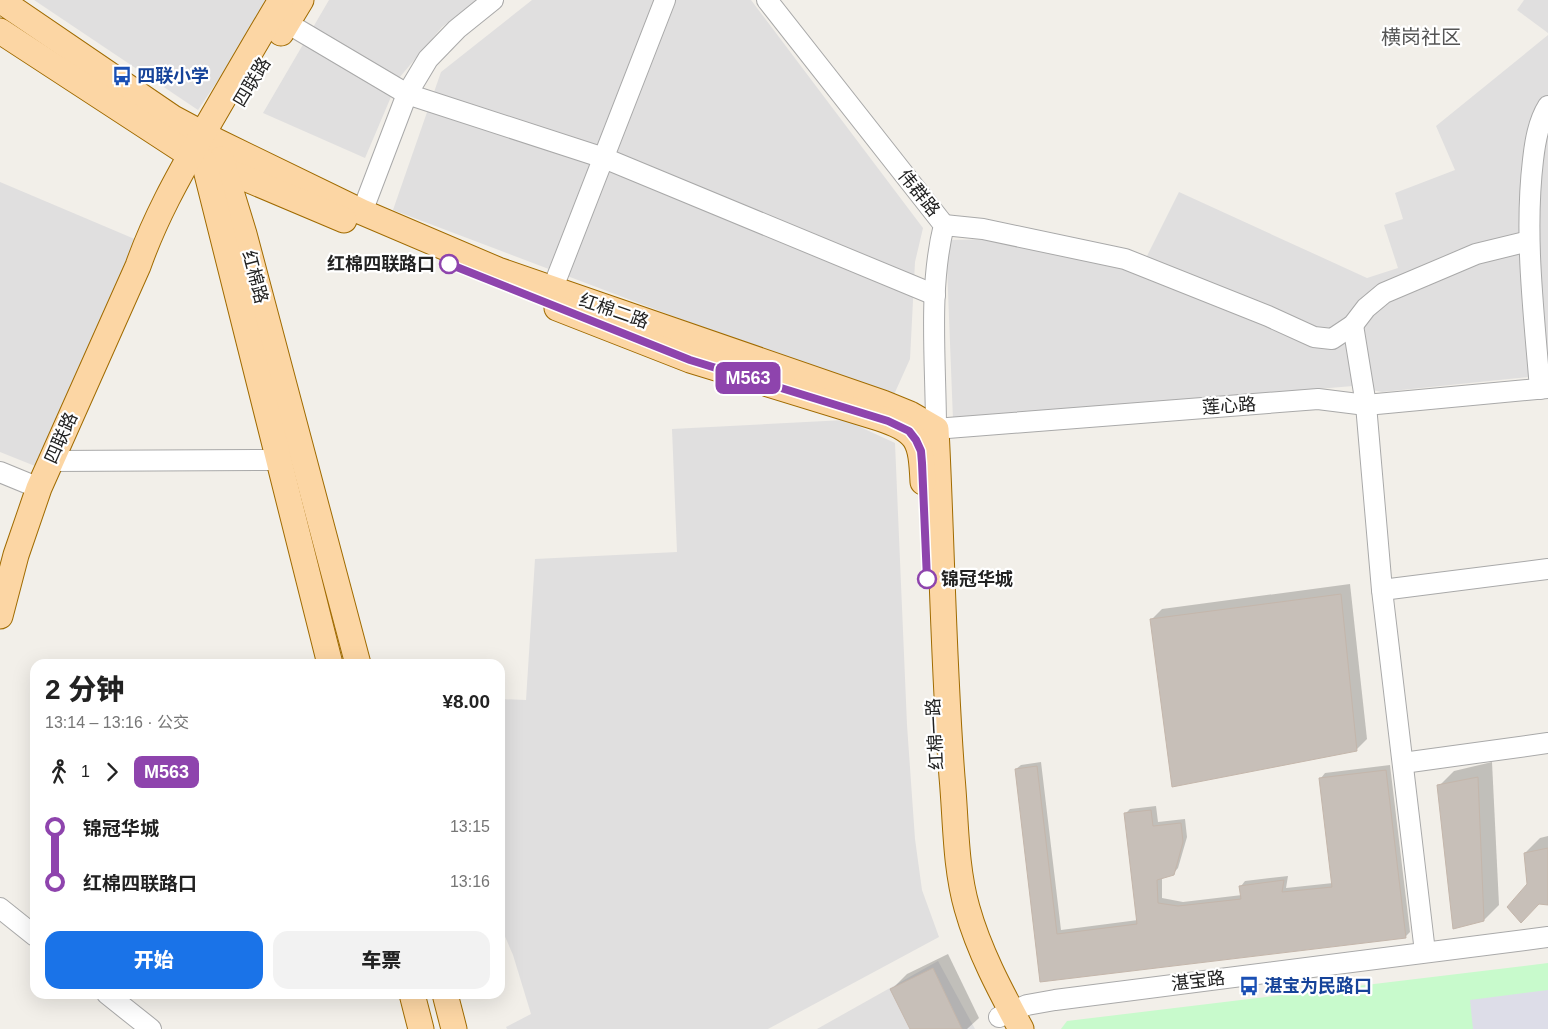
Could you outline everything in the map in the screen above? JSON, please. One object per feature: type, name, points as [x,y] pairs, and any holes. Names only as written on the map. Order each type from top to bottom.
[{"type":"main road","points":[[0,0],[174,118],[208,153]]},
{"type":"main road","name":"四联路","points":[[0,616],[16,555],[39,488],[138,266],[208,153],[284,12],[301,0]]},
{"type":"main road","points":[[0,31],[208,153]]},
{"type":"main road","name":"红棉二路","points":[[208,153],[362,212],[498,270],[883,403],[910,414],[936,429]]},
{"type":"main road","name":"红棉二路","points":[[208,153],[541,302],[690,360],[879,418],[909,431]]},
{"type":"main road","name":"红棉路","points":[[208,153],[279,460],[329,659]]},
{"type":"main road","name":"红棉路","points":[[208,153],[246,244],[357,659]]},
{"type":"main road","name":"红棉一路","points":[[936,429],[949,739],[960,872],[966,906],[975,935],[1009,1022]]},
{"type":"main road","name":"红棉一路","points":[[909,431],[921,451],[922,463],[934,739],[945,870],[952,905],[963,942],[1009,1022]]},
{"type":"main road","points":[[413,999],[421,1029]]},
{"type":"main road","points":[[446,999],[454,1029]]},
{"type":"street","points":[[362,212],[408,94],[428,60],[457,28],[493,0]]},
{"type":"street","points":[[552,290],[665,0]]},
{"type":"street","name":"伟群路","points":[[768,0],[944,224],[938,250],[935,295],[936,429]]},
{"type":"street","points":[[284,12],[408,94],[604,158],[935,295]]},
{"type":"street","points":[[1544,388],[1529,241],[1530,186],[1536,137],[1548,106]]},
{"type":"street","points":[[944,224],[1125,259],[1268,316],[1314,337],[1332,339],[1353,325],[1366,308],[1384,293],[1476,254],[1529,241]]},
{"type":"street","points":[[1353,325],[1366,406],[1382,590],[1425,952]]},
{"type":"street","name":"莲心路","points":[[909,431],[1318,399],[1366,406],[1544,388]]},
{"type":"street","points":[[51,461],[279,460]]},
{"type":"street","points":[[0,472],[39,488]]},
{"type":"street","points":[[1382,590],[1548,569]]},
{"type":"street","points":[[1403,763],[1548,743]]},
{"type":"street","points":[[0,908],[30,932]]},
{"type":"street","name":"湛宝路","points":[[1009,1022],[1027,1006],[1055,1000],[1548,937]]},
{"type":"street","points":[[113,999],[151,1029]]},
{"type":"shaded area","points":[[34,0],[272,0],[198,110]]},
{"type":"shaded area","points":[[329,0],[477,0],[442,27],[399,78],[365,158],[263,113]]},
{"type":"shaded area","points":[[532,0],[751,0],[923,228],[915,262],[910,359],[892,399],[393,210],[441,72]]},
{"type":"shaded area","points":[[1524,0],[1548,0],[1548,33],[1517,10]]},
{"type":"shaded area","points":[[1548,35],[1548,375],[1382,392],[1353,386],[953,420],[946,240],[1003,239],[1139,272],[1179,192],[1367,278],[1398,268],[1384,225],[1403,219],[1395,193],[1455,170],[1436,126]]},
{"type":"shaded area","points":[[0,182],[137,240],[35,466],[0,452]]},
{"type":"shaded area","points":[[845,420],[895,443],[907,725],[915,839],[922,890],[939,937],[768,1029],[507,1029],[506,1027],[531,1014],[513,955],[505,937],[505,699],[526,700],[535,559],[677,552],[672,429]]},
{"type":"shaded area","points":[[938,961],[975,1029],[817,1029]]},
{"type":"shaded area","points":[[1548,990],[1548,1029],[1473,1029],[1470,1000]]},
{"type":"green space","points":[[1548,963],[1548,1029],[1061,1029],[1067,1021]]},
{"type":"building","points":[[1341,594],[1357,751],[1172,787],[1150,619]]},
{"type":"building","points":[[1037,766],[1057,934],[1137,924],[1124,813],[1151,810],[1153,826],[1181,823],[1183,842],[1174,875],[1157,880],[1158,903],[1178,906],[1241,899],[1239,886],[1284,880],[1282,892],[1332,887],[1319,778],[1386,770],[1406,938],[1040,982],[1015,769]]},
{"type":"building","points":[[1478,777],[1484,921],[1453,929],[1437,785]]},
{"type":"building","points":[[1548,848],[1548,905],[1539,904],[1521,923],[1507,907],[1527,884],[1524,853]]},
{"type":"building","points":[[933,968],[962,1029],[910,1029],[890,989]]},
{"type":"bus line","name":"M563","points":[[449,264],[690,360],[879,418],[909,431],[921,451],[927,579]]},
{"type":"place","name":"四联小学","points":[[122,76]]},
{"type":"place","name":"红棉四联路口","points":[[449,264]]},
{"type":"place","name":"锦冠华城","points":[[927,579]]},
{"type":"place","name":"湛宝为民路口","points":[[1249,986]]},
{"type":"district","name":"横岗社区","points":[[1421,37]]}]
